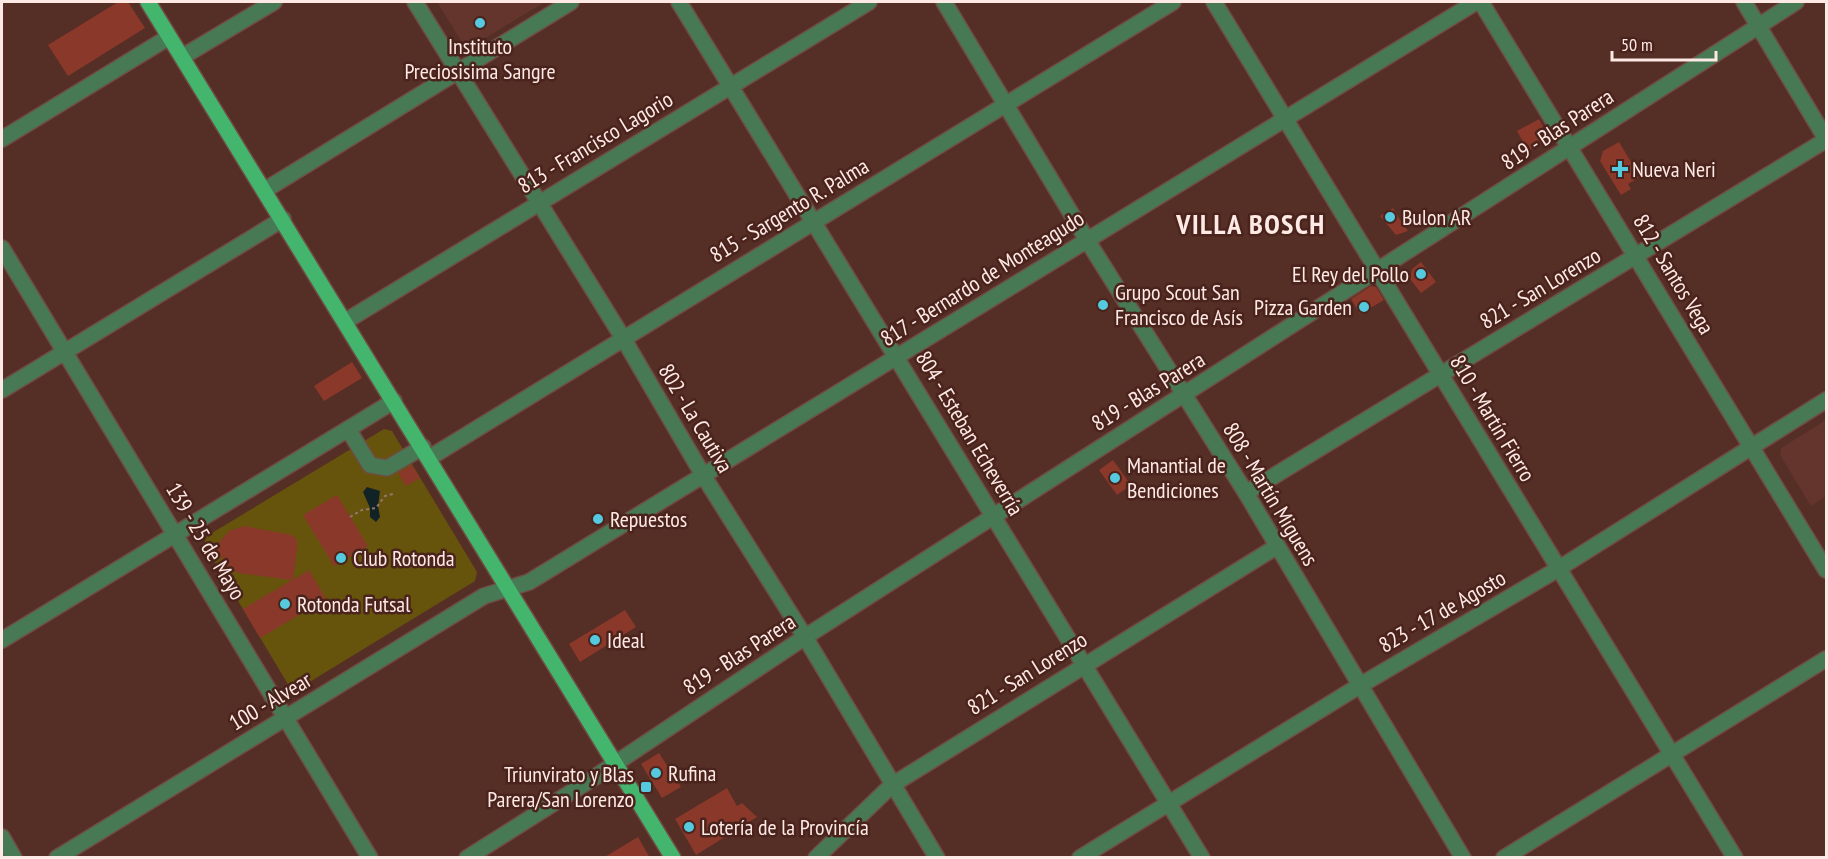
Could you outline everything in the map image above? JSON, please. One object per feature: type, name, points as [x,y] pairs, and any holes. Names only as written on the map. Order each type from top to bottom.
[{"type":"main road","points":[[148,2],[346,321],[673,858]]},
{"type":"street","points":[[182,57],[274,2]]},
{"type":"street","name":"802 - La Cautiva","points":[[416,2],[623,338],[703,475],[805,637],[937,858]]},
{"type":"street","points":[[265,190],[572,2]]},
{"type":"street","name":"804 - Esteban Echeverría","points":[[679,2],[1085,663],[1202,858]]},
{"type":"street","name":"813 - Francisco Lagorio","points":[[346,321],[869,2]]},
{"type":"street","name":"808 - Martín Miguens","points":[[944,2],[1087,240],[1246,493],[1276,547],[1463,858]]},
{"type":"street","name":"815 - Sargento R. Palma","points":[[348,429],[370,465],[387,468],[426,452],[623,338],[1173,2]]},
{"type":"street","name":"810 - Martín Fierro","points":[[1214,2],[1735,858]]},
{"type":"street","name":"817 - Bernardo de Monteagudo","points":[[509,589],[529,582],[1476,2]]},
{"type":"street","name":"812 - Santos Vega","points":[[1481,2],[1572,147],[1827,570]]},
{"type":"street","points":[[1744,2],[1827,139]]},
{"type":"street","name":"819 - Blas Parera","points":[[468,858],[805,637],[1796,2]]},
{"type":"street","points":[[2,139],[170,37]]},
{"type":"street","name":"821 - San Lorenzo","points":[[1246,493],[1827,139]]},
{"type":"street","points":[[2,390],[283,219]]},
{"type":"street","name":"139 - 25 de Mayo","points":[[2,248],[176,533],[284,719],[370,858]]},
{"type":"street","name":"823 - 17 de Agosto","points":[[1080,858],[1359,686],[1558,569],[1827,400]]},
{"type":"street","points":[[2,640],[394,402]]},
{"type":"street","name":"821 - San Lorenzo","points":[[816,858],[892,784],[1276,547]]},
{"type":"street","name":"100 - Alvear","points":[[57,858],[484,596],[509,589]]},
{"type":"street","points":[[1504,858],[1827,659]]},
{"type":"street","points":[[2,837],[14,858]]},
{"type":"path","points":[[350,517],[362,510],[380,507],[385,496],[393,494]]},
{"type":"shaded area","name":"Instituto Preciosisima Sangre","points":[[437,2],[545,2],[472,46],[463,44]]},
{"type":"shaded area","points":[[1826,420],[1826,496],[1811,506],[1780,455],[1781,448]]},
{"type":"shaded area","name":"Club Rotonda","points":[[384,429],[392,431],[477,572],[475,581],[298,689],[289,686],[204,544],[207,536]]},
{"type":"shaded area","points":[[367,487],[380,491],[378,506],[380,517],[376,522],[370,517],[370,508],[363,492]]},
{"type":"building","points":[[118,2],[128,2],[145,28],[68,76],[48,45]]},
{"type":"building","points":[[1539,119],[1546,132],[1542,143],[1528,151],[1517,131]]},
{"type":"building","name":"Nueva Neri","points":[[1619,142],[1640,177],[1628,184],[1631,189],[1621,195],[1600,161],[1603,151]]},
{"type":"building","points":[[1393,208],[1408,231],[1396,235],[1380,216]]},
{"type":"building","name":"El Rey del Pollo","points":[[1421,262],[1436,282],[1421,293],[1410,279],[1412,269]]},
{"type":"building","name":"Pizza Garden","points":[[1371,286],[1376,287],[1384,300],[1360,314],[1351,299]]},
{"type":"building","points":[[352,362],[362,378],[324,401],[314,386]]},
{"type":"building","name":"Manantial de Bendiciones","points":[[1113,460],[1131,485],[1117,495],[1099,470]]},
{"type":"building","points":[[412,465],[420,478],[406,486],[398,473]]},
{"type":"building","points":[[337,495],[368,546],[334,566],[303,515]]},
{"type":"building","points":[[244,526],[292,535],[297,540],[293,580],[309,570],[326,599],[260,638],[243,609],[292,580],[238,573],[225,564],[216,546],[229,531]]},
{"type":"building","points":[[625,610],[636,627],[580,662],[569,644]]},
{"type":"building","points":[[659,753],[681,787],[662,798],[641,764]]},
{"type":"building","points":[[727,788],[737,806],[742,803],[757,817],[696,855],[675,819]]},
{"type":"building","points":[[638,837],[650,858],[603,858]]},
{"type":"place","name":"Instituto Preciosisima Sangre","points":[[480,23]]},
{"type":"place","name":"Nueva Neri","points":[[1620,169]]},
{"type":"place","name":"Bulon AR","points":[[1390,217]]},
{"type":"place","name":"El Rey del Pollo","points":[[1421,274]]},
{"type":"place","name":"Grupo Scout San Francisco de Asís","points":[[1103,305]]},
{"type":"place","name":"Pizza Garden","points":[[1364,307]]},
{"type":"place","name":"Manantial de Bendiciones","points":[[1115,478]]},
{"type":"place","name":"Repuestos","points":[[598,519]]},
{"type":"place","name":"Club Rotonda","points":[[341,558]]},
{"type":"place","name":"Rotonda Futsal","points":[[285,604]]},
{"type":"place","name":"Ideal","points":[[595,640]]},
{"type":"place","name":"Rufina","points":[[656,773]]},
{"type":"place","name":"Triunvirato y Blas Parera/San Lorenzo","points":[[646,787]]},
{"type":"place","name":"Lotería de la Provincía","points":[[689,827]]},
{"type":"district","name":"VILLA BOSCH","points":[[1251,224]]}]
